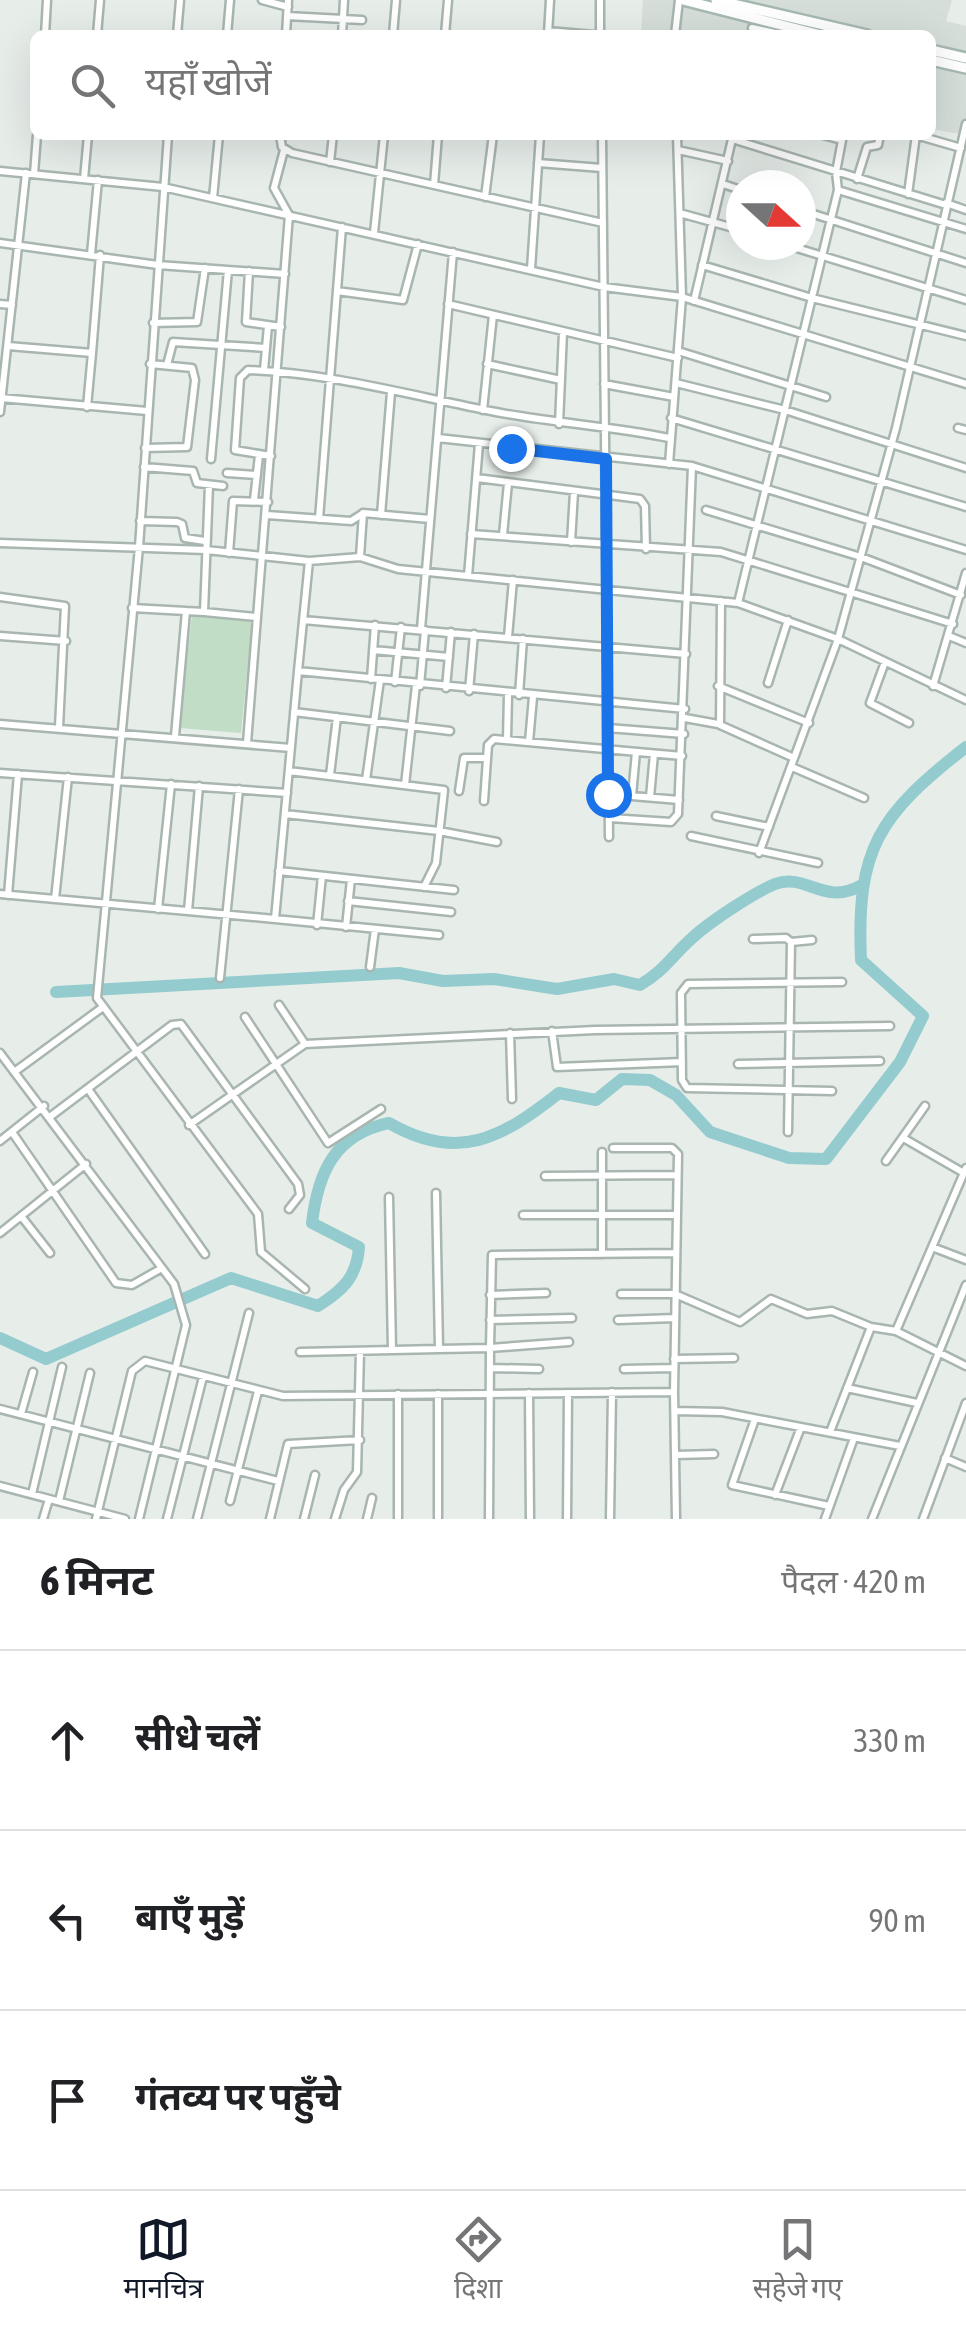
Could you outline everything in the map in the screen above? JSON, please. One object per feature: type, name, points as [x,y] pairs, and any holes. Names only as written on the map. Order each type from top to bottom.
[{"type":"street","points":[[45,30],[47,0]]},
{"type":"street","points":[[97,30],[100,0]]},
{"type":"street","points":[[177,30],[180,0]]},
{"type":"street","points":[[227,30],[230,0]]},
{"type":"street","points":[[262,0],[362,20]]},
{"type":"street","points":[[342,30],[344,0]]},
{"type":"street","points":[[393,30],[396,0]]},
{"type":"street","points":[[445,30],[448,0]]},
{"type":"street","points":[[548,30],[550,0]]},
{"type":"street","points":[[597,30],[600,0]]},
{"type":"street","points":[[676,30],[681,0],[752,27],[778,30]]},
{"type":"street","points":[[716,0],[845,30]]},
{"type":"street","points":[[936,51],[966,58]]},
{"type":"street","points":[[936,61],[966,68]]},
{"type":"street","points":[[760,853],[809,724],[852,590],[891,444],[966,125]]},
{"type":"street","points":[[0,412],[18,245],[36,140]]},
{"type":"street","points":[[84,179],[88,140]]},
{"type":"street","points":[[168,140],[139,546],[102,905],[97,998],[258,1214],[261,1252],[305,1289]]},
{"type":"street","points":[[214,198],[219,140]]},
{"type":"street","points":[[247,744],[289,215],[274,188],[284,150],[281,140]]},
{"type":"street","points":[[330,162],[332,140]]},
{"type":"street","points":[[374,234],[383,140]]},
{"type":"street","points":[[434,185],[438,140]]},
{"type":"street","points":[[485,197],[492,140]]},
{"type":"street","points":[[531,270],[540,140]]},
{"type":"street","points":[[602,140],[609,837]]},
{"type":"street","points":[[669,464],[682,297],[683,214],[677,140]]},
{"type":"street","points":[[694,301],[716,221],[732,140]]},
{"type":"street","points":[[741,140],[966,210]]},
{"type":"street","points":[[738,604],[838,190],[836,172],[842,140]]},
{"type":"street","points":[[858,179],[867,148],[878,145],[879,140]]},
{"type":"street","points":[[908,194],[915,140]]},
{"type":"street","points":[[933,140],[960,148]]},
{"type":"street","points":[[284,150],[603,224]]},
{"type":"street","points":[[678,150],[728,161]]},
{"type":"street","points":[[538,163],[602,168]]},
{"type":"street","points":[[954,166],[966,169]]},
{"type":"street","points":[[0,171],[163,187],[604,286],[682,297],[966,384]]},
{"type":"street","points":[[87,407],[98,180]]},
{"type":"street","points":[[838,190],[966,229]]},
{"type":"street","points":[[683,214],[726,225]]},
{"type":"street","points":[[816,215],[966,263]]},
{"type":"street","points":[[319,518],[342,227]]},
{"type":"street","points":[[0,244],[158,265],[285,274]]},
{"type":"street","points":[[336,291],[403,300],[418,244]]},
{"type":"street","points":[[405,785],[423,655],[426,572],[453,251]]},
{"type":"street","points":[[816,255],[966,300]]},
{"type":"street","points":[[702,265],[812,298],[966,336]]},
{"type":"street","points":[[153,324],[196,322],[205,268]]},
{"type":"street","points":[[210,459],[228,270]]},
{"type":"street","points":[[249,272],[245,319],[248,324],[281,327]]},
{"type":"street","points":[[0,304],[12,305]]},
{"type":"street","points":[[448,304],[604,342],[678,355],[826,397]]},
{"type":"street","points":[[483,410],[493,315]]},
{"type":"street","points":[[264,370],[268,326]]},
{"type":"street","points":[[559,424],[563,332]]},
{"type":"street","points":[[167,365],[173,342],[266,348]]},
{"type":"street","points":[[8,346],[92,353]]},
{"type":"street","points":[[145,448],[178,450],[189,442],[194,372],[150,364]]},
{"type":"street","points":[[488,364],[561,380]]},
{"type":"street","points":[[271,456],[238,452],[235,446],[241,374],[248,370],[330,377],[559,424],[604,425],[669,438]]},
{"type":"street","points":[[676,383],[784,410],[966,468]]},
{"type":"street","points":[[604,384],[674,397]]},
{"type":"street","points":[[381,515],[390,392]]},
{"type":"street","points":[[1,398],[147,411]]},
{"type":"street","points":[[671,418],[966,507]]},
{"type":"street","points":[[438,438],[692,466],[966,550]]},
{"type":"street","points":[[468,576],[479,444]]},
{"type":"street","points":[[254,500],[259,454]]},
{"type":"street","points":[[610,818],[672,822],[678,814],[692,466]]},
{"type":"street","points":[[144,468],[193,471],[196,483],[223,486]]},
{"type":"street","points":[[227,473],[256,476]]},
{"type":"street","points":[[477,478],[644,502],[646,549]]},
{"type":"street","points":[[503,535],[508,484]]},
{"type":"street","points":[[204,612],[209,485]]},
{"type":"street","points":[[571,542],[574,492]]},
{"type":"street","points":[[229,553],[232,501],[268,502]]},
{"type":"street","points":[[706,510],[861,557],[962,597]]},
{"type":"street","points":[[360,557],[363,513]]},
{"type":"street","points":[[267,515],[350,521],[363,513],[430,520]]},
{"type":"street","points":[[140,521],[180,522],[185,538],[229,553],[309,561],[360,557],[398,569],[738,604],[838,639],[966,700]]},
{"type":"street","points":[[472,534],[646,549],[686,548],[749,559],[953,624]]},
{"type":"street","points":[[0,543],[205,546]]},
{"type":"street","points":[[274,919],[309,561]]},
{"type":"street","points":[[933,686],[966,573]]},
{"type":"street","points":[[508,637],[513,580]]},
{"type":"street","points":[[0,597],[65,606],[59,728]]},
{"type":"street","points":[[720,601],[720,724]]},
{"type":"street","points":[[132,608],[257,617]]},
{"type":"street","points":[[175,736],[186,611]]},
{"type":"street","points":[[303,620],[686,654]]},
{"type":"street","points":[[768,683],[788,620]]},
{"type":"street","points":[[366,780],[375,721],[375,625]]},
{"type":"street","points":[[395,682],[401,627]]},
{"type":"street","points":[[446,688],[451,632]]},
{"type":"street","points":[[469,691],[474,634]]},
{"type":"street","points":[[0,636],[66,641]]},
{"type":"street","points":[[948,636],[966,643]]},
{"type":"street","points":[[519,696],[523,638]]},
{"type":"street","points":[[372,650],[449,657]]},
{"type":"street","points":[[885,662],[870,702],[909,723]]},
{"type":"street","points":[[298,671],[685,714],[720,724],[794,758]]},
{"type":"street","points":[[718,686],[809,724]]},
{"type":"street","points":[[507,739],[508,695]]},
{"type":"street","points":[[530,742],[533,697]]},
{"type":"street","points":[[294,712],[450,730]]},
{"type":"street","points":[[330,775],[337,717]]},
{"type":"street","points":[[0,724],[291,748]]},
{"type":"street","points":[[608,728],[684,734]]},
{"type":"street","points":[[484,800],[490,740],[682,756]]},
{"type":"street","points":[[632,796],[636,752]]},
{"type":"street","points":[[650,797],[654,754]]},
{"type":"street","points":[[459,791],[464,758],[487,758]]},
{"type":"street","points":[[791,767],[864,798]]},
{"type":"street","points":[[289,771],[444,790],[436,863],[424,886]]},
{"type":"street","points":[[0,773],[287,793]]},
{"type":"street","points":[[18,774],[4,894],[439,935]]},
{"type":"street","points":[[55,899],[68,777]]},
{"type":"street","points":[[158,908],[171,784]]},
{"type":"street","points":[[188,911],[199,786]]},
{"type":"street","points":[[220,978],[239,790]]},
{"type":"street","points":[[608,794],[679,800]]},
{"type":"street","points":[[285,814],[440,831],[498,842]]},
{"type":"street","points":[[716,816],[769,828]]},
{"type":"street","points":[[691,836],[818,862]]},
{"type":"street","points":[[280,871],[454,890]]},
{"type":"street","points":[[317,925],[322,876]]},
{"type":"street","points":[[346,928],[350,879]]},
{"type":"street","points":[[348,900],[450,912]]},
{"type":"street","points":[[370,967],[375,929]]},
{"type":"street","points":[[753,939],[786,938],[790,942],[788,1132]]},
{"type":"street","points":[[790,942],[812,940]]},
{"type":"street","points":[[832,1092],[687,1088],[681,1028],[684,984],[842,982]]},
{"type":"street","points":[[279,1005],[305,1044]]},
{"type":"street","points":[[17,1070],[103,1007]]},
{"type":"street","points":[[245,1017],[328,1143],[381,1109]]},
{"type":"street","points":[[52,1116],[172,1025],[181,1024],[300,1188],[288,1209]]},
{"type":"street","points":[[189,1125],[305,1044],[510,1033],[890,1026]]},
{"type":"street","points":[[552,1032],[556,1066],[682,1062]]},
{"type":"street","points":[[510,1033],[512,1099]]},
{"type":"street","points":[[0,1053],[52,1116],[162,1268],[178,1292],[184,1311],[186,1324],[139,1519]]},
{"type":"street","points":[[738,1064],[880,1060]]},
{"type":"street","points":[[88,1090],[205,1254]]},
{"type":"street","points":[[0,1140],[44,1106]]},
{"type":"street","points":[[886,1161],[926,1106]]},
{"type":"street","points":[[12,1132],[116,1283],[132,1285],[162,1268]]},
{"type":"street","points":[[896,1331],[965,1170],[905,1139]]},
{"type":"street","points":[[613,1148],[676,1149],[676,1519]]},
{"type":"street","points":[[602,1152],[602,1254]]},
{"type":"street","points":[[0,1233],[86,1164]]},
{"type":"street","points":[[545,1176],[677,1175]]},
{"type":"street","points":[[436,1193],[438,1349]]},
{"type":"street","points":[[389,1197],[392,1350]]},
{"type":"street","points":[[523,1215],[676,1215]]},
{"type":"street","points":[[21,1216],[50,1254]]},
{"type":"street","points":[[932,1248],[966,1260]]},
{"type":"street","points":[[490,1519],[490,1260],[494,1255],[676,1254]]},
{"type":"street","points":[[872,1519],[966,1285]]},
{"type":"street","points":[[490,1296],[546,1293]]},
{"type":"street","points":[[621,1294],[675,1294],[740,1322],[771,1299],[807,1314],[832,1311],[871,1327],[896,1331],[966,1366]]},
{"type":"street","points":[[197,1519],[249,1314]]},
{"type":"street","points":[[490,1320],[572,1318]]},
{"type":"street","points":[[618,1320],[675,1318]]},
{"type":"street","points":[[830,1432],[871,1327]]},
{"type":"street","points":[[300,1352],[490,1348],[569,1342]]},
{"type":"street","points":[[334,1519],[344,1490],[356,1476],[360,1350]]},
{"type":"street","points":[[624,1369],[734,1358]]},
{"type":"street","points":[[97,1515],[136,1365],[144,1361],[283,1396],[674,1392]]},
{"type":"street","points":[[32,1494],[62,1367]]},
{"type":"street","points":[[490,1368],[539,1369]]},
{"type":"street","points":[[21,1414],[33,1372]]},
{"type":"street","points":[[59,1501],[90,1373]]},
{"type":"street","points":[[167,1519],[204,1377]]},
{"type":"street","points":[[847,1388],[917,1404]]},
{"type":"street","points":[[230,1501],[258,1390]]},
{"type":"street","points":[[610,1519],[612,1392]]},
{"type":"street","points":[[529,1393],[530,1519]]},
{"type":"street","points":[[567,1519],[568,1393]]},
{"type":"street","points":[[398,1394],[398,1519]]},
{"type":"street","points":[[438,1394],[438,1519]]},
{"type":"street","points":[[923,1519],[966,1404]]},
{"type":"street","points":[[0,1409],[278,1481]]},
{"type":"street","points":[[674,1410],[722,1412],[900,1446]]},
{"type":"street","points":[[755,1419],[732,1484],[829,1506]]},
{"type":"street","points":[[776,1496],[800,1428]]},
{"type":"street","points":[[825,1519],[854,1438]]},
{"type":"street","points":[[270,1519],[288,1444],[360,1440]]},
{"type":"street","points":[[675,1455],[714,1454]]},
{"type":"street","points":[[945,1458],[966,1467]]},
{"type":"street","points":[[304,1519],[315,1475]]},
{"type":"street","points":[[0,1486],[97,1515],[125,1519]]},
{"type":"street","points":[[366,1519],[372,1498]]},
{"type":"street","points":[[42,1519],[49,1499]]},
{"type":"shaded area","points":[[643,0],[952,0],[946,21],[966,26],[966,135],[936,130],[936,30],[641,30]]},
{"type":"green space","points":[[192,615],[252,622],[241,733],[179,728]]},
{"type":"waterway","points":[[0,1338],[46,1359],[231,1278],[318,1306],[347,1282],[359,1247],[312,1223],[319,1187],[342,1146],[370,1128],[389,1123],[437,1142],[478,1140],[518,1122],[559,1093],[596,1100],[622,1079],[650,1080],[676,1095],[710,1132],[789,1158],[826,1159],[900,1062],[923,1016],[861,960],[863,889],[869,861],[893,815],[912,793],[966,747]]},
{"type":"waterway","points":[[56,992],[399,973],[443,981],[494,979],[557,989],[614,979],[640,985],[708,925],[775,884],[796,882],[837,892],[862,885]]},
{"type":"route","points":[[511,448],[606,459],[608,794]]}]
